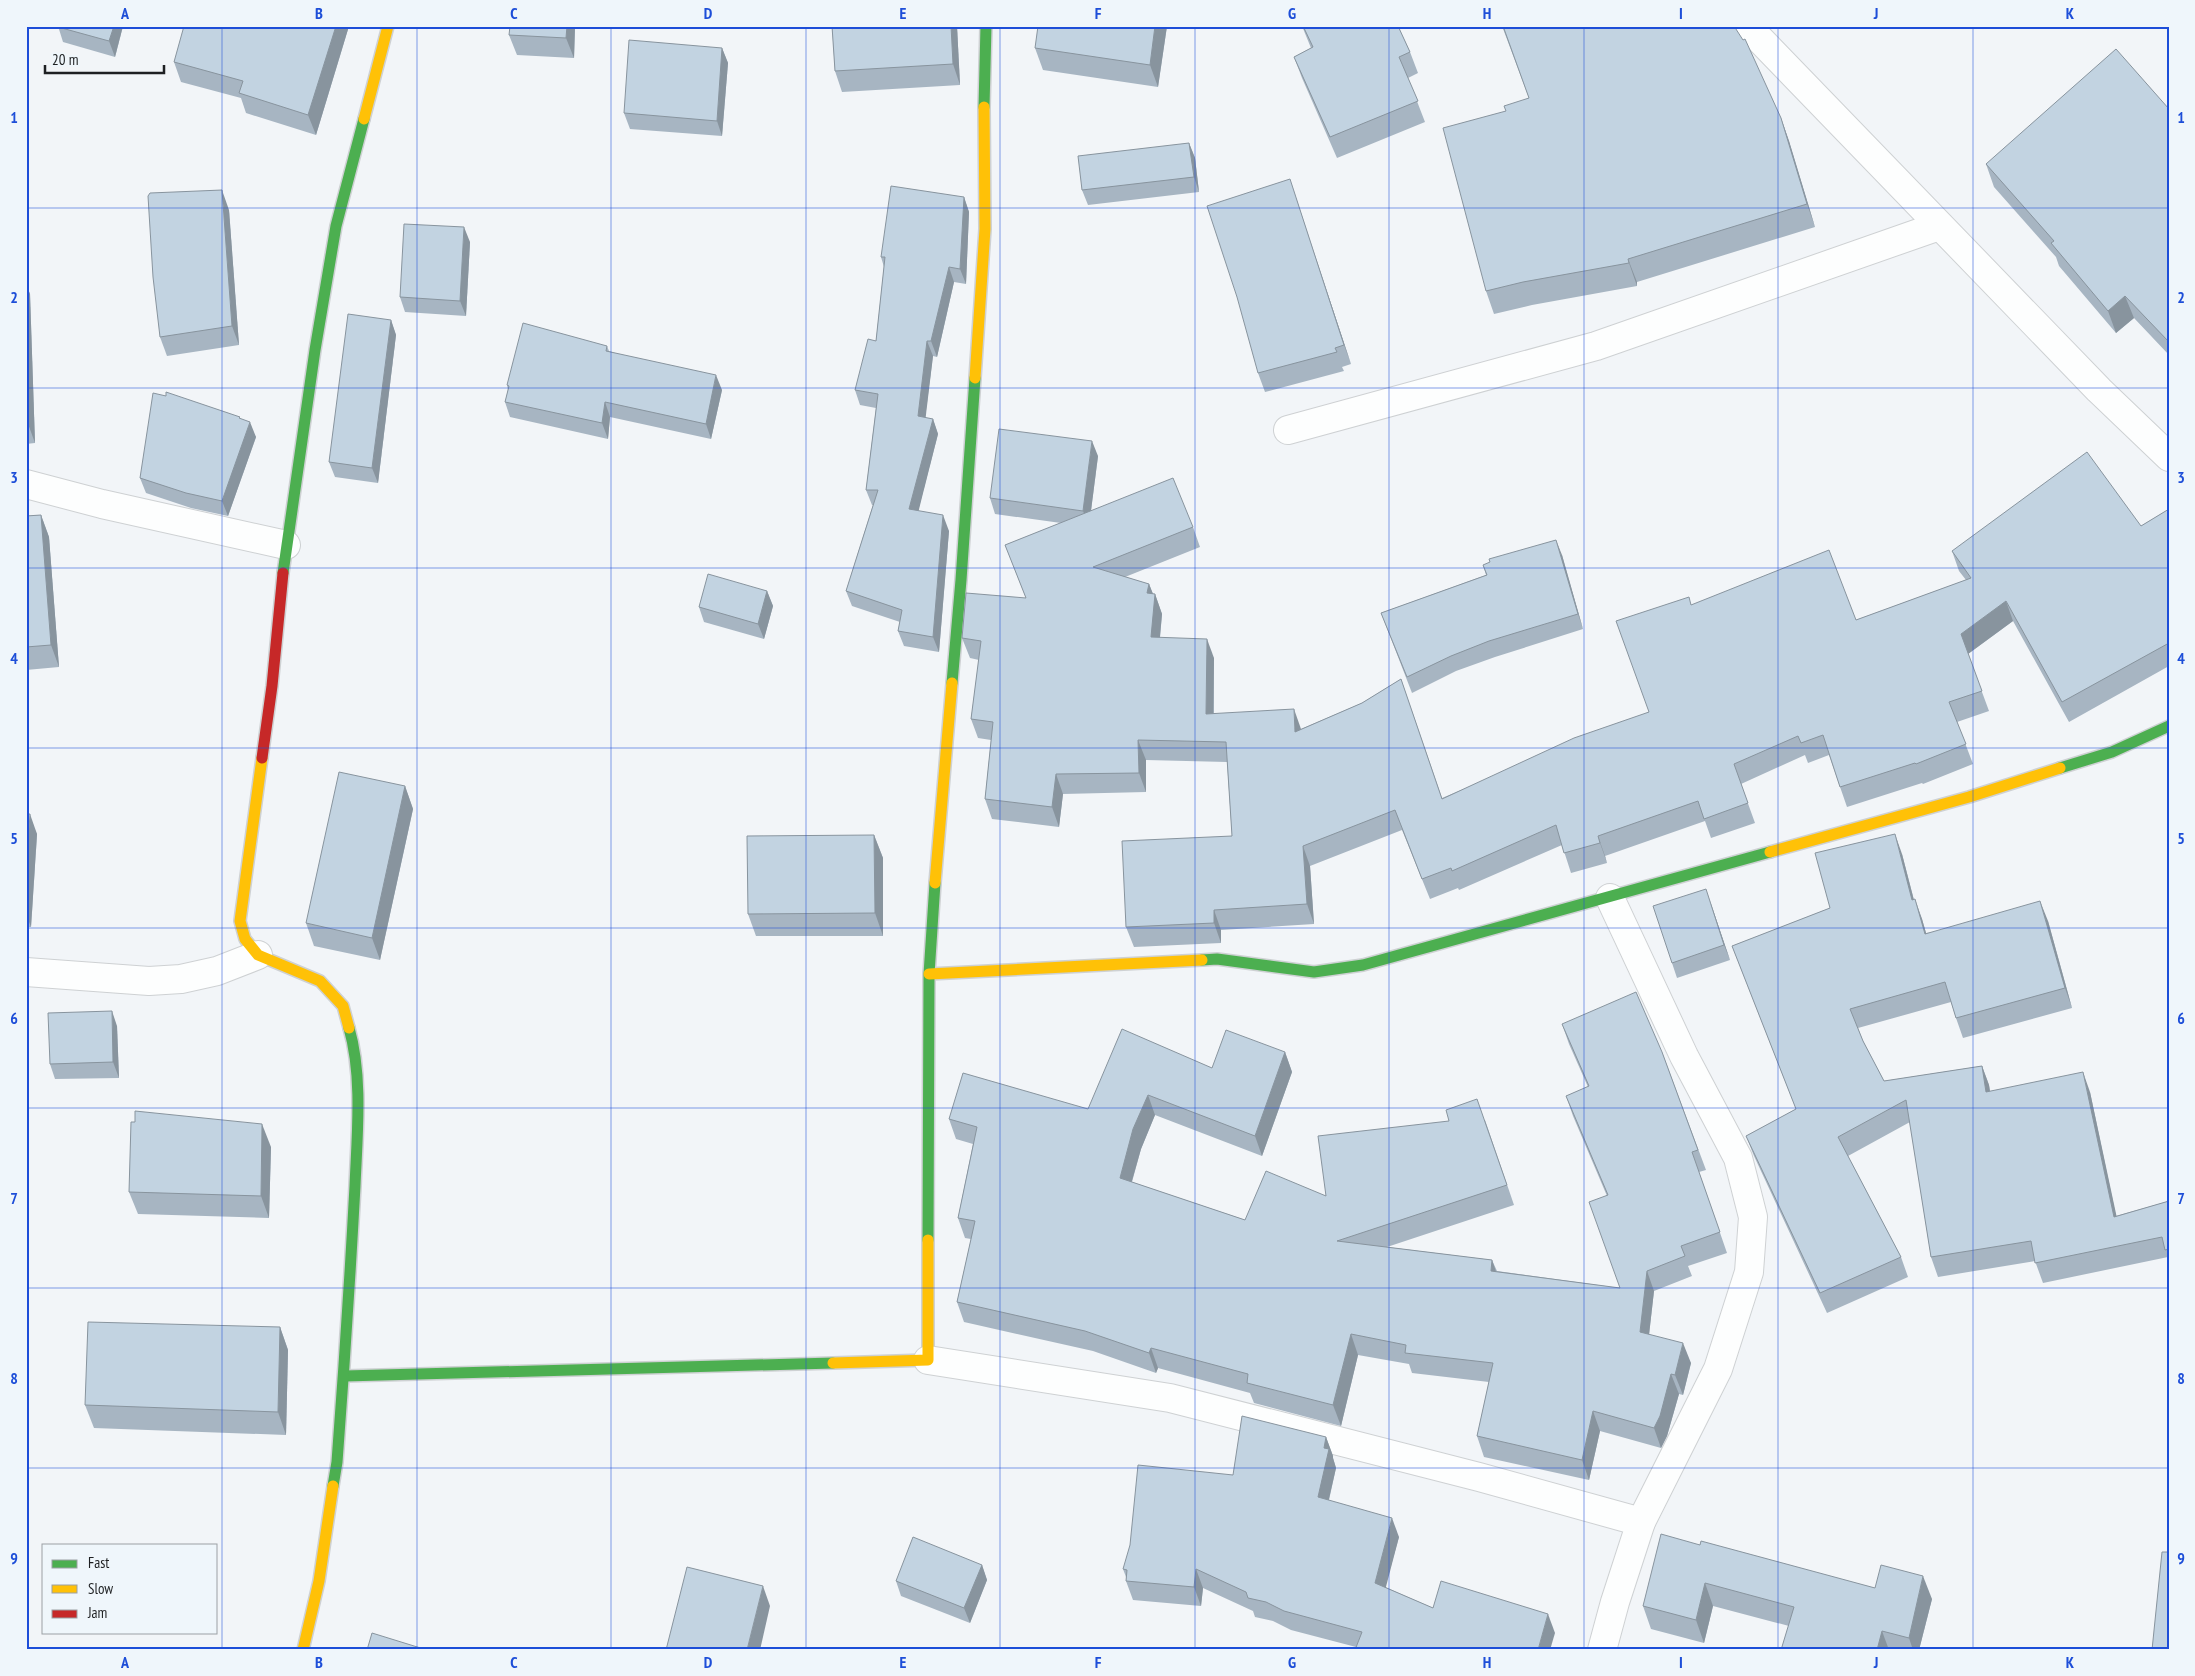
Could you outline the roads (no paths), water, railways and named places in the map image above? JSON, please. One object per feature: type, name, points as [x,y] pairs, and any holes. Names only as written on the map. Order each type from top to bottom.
[{"type":"street","points":[[303,1650],[321,1571],[337,1462],[345,1376],[356,1132],[356,1051],[344,1006],[320,982],[258,955],[245,939],[240,921],[272,686],[286,545],[315,350],[336,226],[388,26]]},
{"type":"street","points":[[928,1360],[929,974],[942,777],[961,580],[985,229],[984,68],[986,26]]},
{"type":"street","points":[[1747,26],[1823,102],[1939,226],[2099,390],[2169,457]]},
{"type":"street","points":[[1288,430],[1596,346],[1939,226]]},
{"type":"street","points":[[26,484],[102,504],[286,545]]},
{"type":"street","points":[[929,974],[1216,959],[1314,972],[1363,965],[1969,797],[2112,752],[2169,726]]},
{"type":"street","points":[[1602,1650],[1615,1602],[1641,1522],[1718,1369],[1749,1272],[1753,1217],[1738,1158],[1684,1056],[1610,898]]},
{"type":"street","points":[[26,972],[149,981],[181,979],[217,971],[258,955]]},
{"type":"street","points":[[345,1376],[928,1360],[1170,1398],[1479,1477],[1641,1522]]}]
